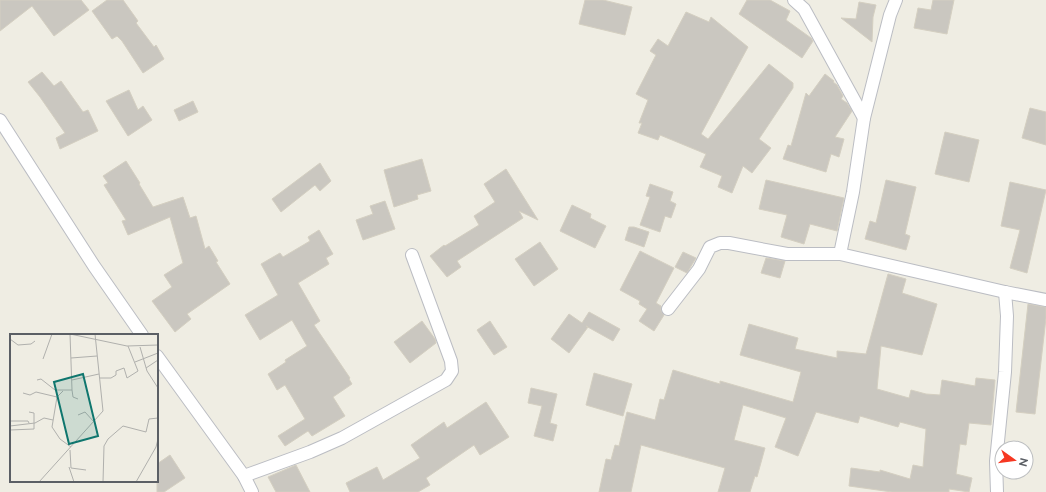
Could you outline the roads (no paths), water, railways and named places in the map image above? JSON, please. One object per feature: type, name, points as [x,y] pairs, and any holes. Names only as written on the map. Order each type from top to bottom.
[{"type":"street","points":[[794,0],[804,8],[864,118]]},
{"type":"street","points":[[840,254],[853,192],[864,118],[890,15],[896,0]]},
{"type":"street","points":[[0,120],[94,266],[141,334]]},
{"type":"street","points":[[668,309],[699,269],[710,247],[720,243],[729,243],[787,254],[840,254],[1046,300]]},
{"type":"street","points":[[244,476],[310,452],[342,438],[446,380],[452,371],[451,361],[412,255]]},
{"type":"street","points":[[997,492],[996,461],[1005,372],[1007,316],[1006,292]]},
{"type":"street","points":[[158,357],[244,476],[252,492]]}]
